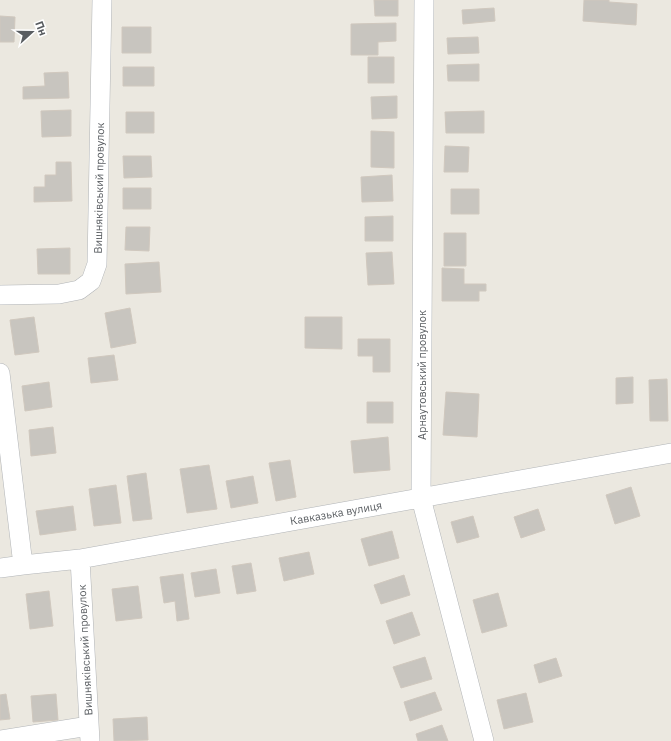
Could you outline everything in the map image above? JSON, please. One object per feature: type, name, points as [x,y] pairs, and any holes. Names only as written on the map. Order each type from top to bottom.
[{"type":"street","name":"Вишняківський провулок","points":[[0,295],[59,294],[79,290],[92,281],[97,264],[102,0]]},
{"type":"street","name":"Арнаутовський провулок","points":[[424,0],[421,498],[484,741]]},
{"type":"street","points":[[0,373],[23,565]]},
{"type":"street","name":"Кавказька вулиця","points":[[0,568],[80,559],[671,453]]},
{"type":"street","name":"Вишняківський провулок","points":[[80,559],[90,734]]},
{"type":"street","points":[[0,740],[90,734]]},
{"type":"building","points":[[374,0],[398,0],[398,16],[375,16]]},
{"type":"building","points":[[584,0],[609,0],[609,2],[637,4],[636,25],[583,21]]},
{"type":"building","points":[[494,8],[495,21],[463,24],[462,10]]},
{"type":"building","points":[[0,16],[15,17],[14,42],[0,42]]},
{"type":"building","points":[[396,23],[396,41],[378,42],[378,55],[351,55],[351,24]]},
{"type":"building","points":[[122,27],[151,27],[151,53],[122,53]]},
{"type":"building","points":[[478,37],[479,53],[448,54],[447,38]]},
{"type":"building","points":[[368,57],[394,57],[394,83],[368,83]]},
{"type":"building","points":[[479,64],[479,81],[448,81],[447,65]]},
{"type":"building","points":[[123,67],[154,67],[154,86],[123,86]]},
{"type":"building","points":[[68,72],[69,98],[23,99],[23,87],[45,86],[44,73]]},
{"type":"building","points":[[397,96],[397,118],[372,119],[371,97]]},
{"type":"building","points":[[71,110],[71,136],[42,137],[41,111]]},
{"type":"building","points":[[484,111],[484,133],[446,133],[445,112]]},
{"type":"building","points":[[126,112],[154,112],[154,133],[126,133]]},
{"type":"building","points":[[371,131],[394,132],[394,168],[371,167]]},
{"type":"building","points":[[445,146],[469,147],[468,172],[444,172]]},
{"type":"building","points":[[123,156],[151,156],[152,177],[124,178]]},
{"type":"building","points":[[56,162],[71,162],[72,201],[34,202],[34,187],[45,187],[45,175],[56,175]]},
{"type":"building","points":[[392,175],[393,201],[362,202],[361,177]]},
{"type":"building","points":[[123,188],[151,188],[151,209],[123,209]]},
{"type":"building","points":[[451,189],[479,189],[479,214],[451,214]]},
{"type":"building","points":[[393,216],[393,241],[365,241],[365,217]]},
{"type":"building","points":[[126,227],[150,227],[149,251],[125,250]]},
{"type":"building","points":[[444,233],[466,233],[466,266],[444,266]]},
{"type":"building","points":[[70,248],[70,274],[38,274],[37,249]]},
{"type":"building","points":[[392,252],[394,284],[368,285],[366,253]]},
{"type":"building","points":[[159,262],[161,292],[126,294],[125,264]]},
{"type":"building","points":[[442,268],[464,269],[464,284],[486,284],[486,291],[479,291],[479,301],[442,301]]},
{"type":"building","points":[[130,308],[136,343],[111,348],[105,313]]},
{"type":"building","points":[[34,317],[39,352],[15,355],[10,320]]},
{"type":"building","points":[[305,317],[342,317],[342,349],[305,348]]},
{"type":"building","points":[[358,339],[390,339],[390,372],[373,372],[373,356],[358,356]]},
{"type":"building","points":[[114,355],[118,380],[91,383],[88,358]]},
{"type":"building","points":[[633,377],[633,403],[616,404],[616,378]]},
{"type":"building","points":[[667,379],[668,421],[650,421],[649,380]]},
{"type":"building","points":[[49,382],[52,407],[25,411],[22,386]]},
{"type":"building","points":[[446,392],[479,394],[477,437],[443,435]]},
{"type":"building","points":[[367,402],[393,402],[393,423],[367,423]]},
{"type":"building","points":[[53,427],[56,453],[31,456],[29,430]]},
{"type":"building","points":[[388,437],[390,470],[354,473],[351,441]]},
{"type":"building","points":[[290,460],[296,497],[276,501],[269,463]]},
{"type":"building","points":[[209,465],[217,509],[187,513],[180,469]]},
{"type":"building","points":[[146,473],[152,519],[133,521],[127,476]]},
{"type":"building","points":[[253,476],[258,503],[231,508],[226,481]]},
{"type":"building","points":[[116,485],[121,523],[94,526],[89,489]]},
{"type":"building","points":[[631,487],[640,516],[615,524],[606,495]]},
{"type":"building","points":[[73,506],[76,530],[40,535],[36,511]]},
{"type":"building","points":[[538,509],[545,530],[521,538],[514,517]]},
{"type":"building","points":[[473,516],[479,537],[457,543],[451,522]]},
{"type":"building","points":[[392,531],[399,558],[369,566],[361,539]]},
{"type":"building","points":[[309,552],[314,574],[284,581],[279,558]]},
{"type":"building","points":[[251,563],[256,591],[237,594],[232,566]]},
{"type":"building","points":[[216,569],[220,593],[195,597],[191,573]]},
{"type":"building","points":[[183,574],[189,619],[177,621],[175,601],[164,603],[160,577]]},
{"type":"building","points":[[404,575],[410,595],[381,604],[374,585]]},
{"type":"building","points":[[138,586],[142,618],[116,621],[112,589]]},
{"type":"building","points":[[49,591],[53,626],[30,629],[26,594]]},
{"type":"building","points":[[498,593],[507,626],[482,633],[473,600]]},
{"type":"building","points":[[412,612],[420,635],[394,644],[386,621]]},
{"type":"building","points":[[425,657],[432,679],[401,688],[393,667]]},
{"type":"building","points":[[556,658],[562,676],[539,683],[534,665]]},
{"type":"building","points":[[435,692],[442,710],[410,721],[404,702]]},
{"type":"building","points":[[526,693],[533,722],[504,729],[497,700]]},
{"type":"building","points":[[6,694],[10,719],[0,720],[0,695]]},
{"type":"building","points":[[56,694],[58,720],[33,722],[31,696]]},
{"type":"building","points":[[147,717],[148,740],[114,741],[113,719]]},
{"type":"building","points":[[442,725],[448,741],[418,741],[416,734]]}]
